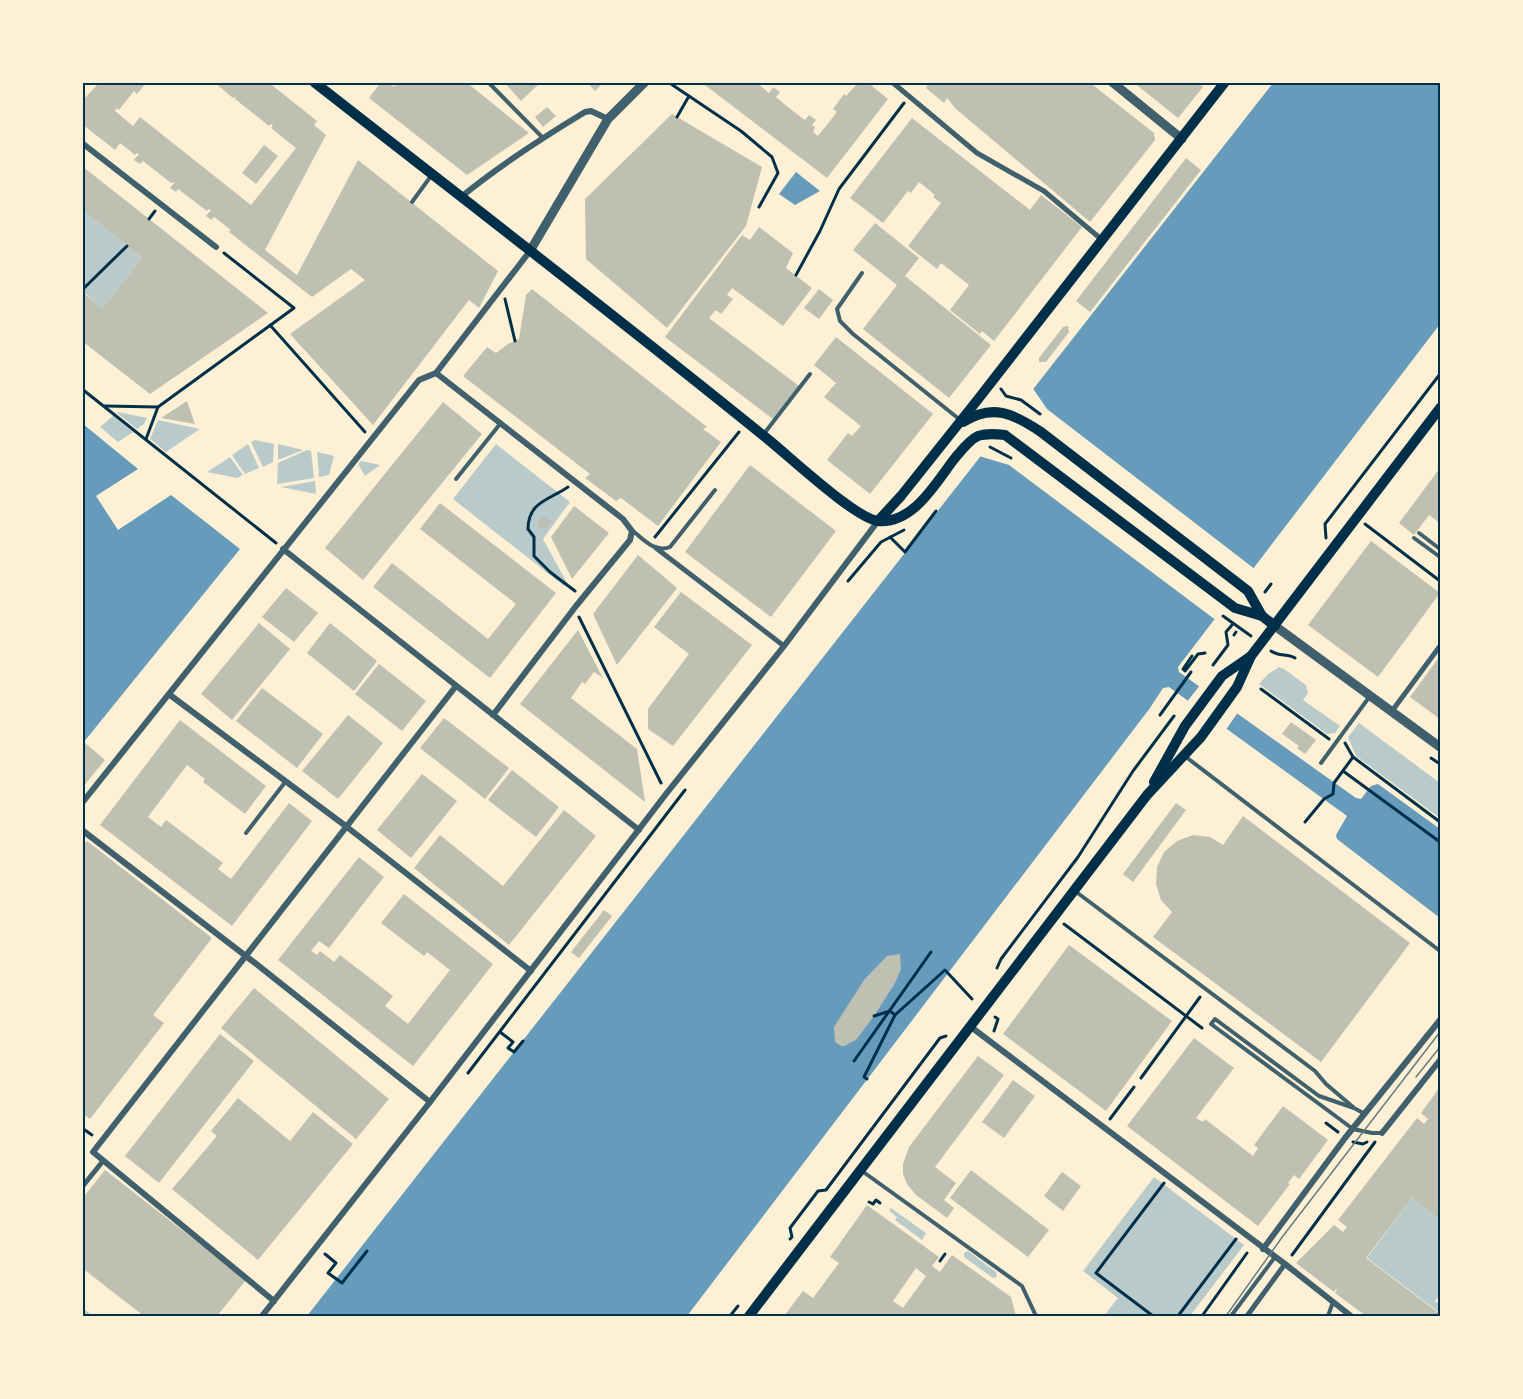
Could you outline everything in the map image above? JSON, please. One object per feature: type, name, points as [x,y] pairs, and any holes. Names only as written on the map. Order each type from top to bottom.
[{"type":"main road","points":[[314,82],[763,435],[844,503],[869,519],[896,518],[911,511],[963,448],[976,437],[1005,435],[1235,608],[1262,616],[1275,626]]},
{"type":"main road","points":[[878,520],[901,496],[979,398],[1225,82]]},
{"type":"main road","points":[[749,1317],[1147,795],[1201,737],[1238,687],[1251,656],[1440,408]]},
{"type":"main road","points":[[957,423],[984,413],[998,412],[1011,414],[1041,432],[1248,591],[1262,616]]},
{"type":"main road","points":[[1147,795],[1185,726],[1222,676],[1251,656]]},
{"type":"street","points":[[82,803],[419,380],[436,374],[531,252],[608,119],[645,82]]},
{"type":"street","points":[[892,82],[977,153],[1044,191],[1101,239]]},
{"type":"street","points":[[1112,82],[1182,139]]},
{"type":"street","points":[[461,197],[543,138],[585,112],[591,111],[608,119]]},
{"type":"street","points":[[82,143],[216,247]]},
{"type":"street","points":[[436,374],[623,519],[632,531],[630,540],[492,715]]},
{"type":"street","points":[[262,1317],[783,646],[878,520]]},
{"type":"street","points":[[656,548],[783,646]]},
{"type":"street","points":[[283,549],[639,830]]},
{"type":"street","points":[[1275,626],[1440,747]]},
{"type":"street","points":[[1392,711],[1440,646]]},
{"type":"street","points":[[274,1301],[93,1152],[456,686]]},
{"type":"street","points":[[170,695],[347,827],[531,970]]},
{"type":"street","points":[[82,830],[430,1102]]},
{"type":"street","points":[[1263,1249],[1345,1138],[1440,1020]]},
{"type":"street","points":[[971,1027],[1285,1264],[1351,1317]]},
{"type":"street","points":[[1382,1133],[1440,1060]]},
{"type":"street","points":[[82,1187],[103,1161]]},
{"type":"street","points":[[1246,1317],[1285,1264]]},
{"type":"lane","points":[[488,82],[543,138]]},
{"type":"lane","points":[[412,202],[432,175]]},
{"type":"lane","points":[[862,273],[837,309],[840,321],[957,423]]},
{"type":"lane","points":[[763,435],[810,374]]},
{"type":"lane","points":[[456,479],[500,424]]},
{"type":"lane","points":[[632,531],[656,548],[666,549],[674,544],[715,490]]},
{"type":"lane","points":[[1419,533],[1440,549]]},
{"type":"lane","points":[[1414,538],[1440,557]]},
{"type":"lane","points":[[1320,763],[1370,695]]},
{"type":"lane","points":[[1185,756],[1440,951]]},
{"type":"lane","points":[[246,833],[286,782]]},
{"type":"lane","points":[[1074,891],[1315,1071],[1326,1084],[1354,1108]]},
{"type":"lane","points":[[1365,1114],[1319,1095],[1215,1019],[1210,1024],[1353,1129],[1382,1133]]},
{"type":"lane","points":[[862,1170],[1022,1286],[1036,1317]]},
{"type":"lane","points":[[1231,1317],[1275,1257]]},
{"type":"lane","points":[[1328,1317],[1333,1302]]},
{"type":"path","points":[[668,82],[741,131],[772,157],[778,173],[759,207]]},
{"type":"path","points":[[677,117],[689,96]]},
{"type":"path","points":[[796,275],[839,189],[909,97]]},
{"type":"path","points":[[82,290],[127,246]]},
{"type":"path","points":[[146,439],[158,407],[294,308],[216,247]]},
{"type":"path","points":[[507,306],[515,341]]},
{"type":"path","points":[[270,325],[372,439]]},
{"type":"path","points":[[1327,558],[1325,524],[1440,374]]},
{"type":"path","points":[[999,386],[1006,396],[1022,400]]},
{"type":"path","points":[[82,389],[283,549]]},
{"type":"path","points":[[105,406],[158,407]]},
{"type":"path","points":[[649,544],[729,446]]},
{"type":"path","points":[[987,446],[1010,457]]},
{"type":"path","points":[[575,483],[534,508],[528,519],[528,529],[534,537],[534,556],[550,572],[583,597]]},
{"type":"path","points":[[890,537],[905,552],[936,511]]},
{"type":"path","points":[[1357,518],[1440,581]]},
{"type":"path","points":[[1264,592],[1271,584]]},
{"type":"path","points":[[576,606],[579,618],[666,794]]},
{"type":"path","points":[[1222,615],[1232,625],[1248,634]]},
{"type":"path","points":[[1208,671],[1228,645],[1226,632],[1232,625]]},
{"type":"path","points":[[1192,656],[1183,669],[1185,671],[1198,654],[1206,653]]},
{"type":"path","points":[[1160,715],[1191,672]]},
{"type":"path","points":[[1261,689],[1329,739],[1341,735],[1353,757],[1440,822]]},
{"type":"path","points":[[1001,959],[1078,857],[1133,771],[1175,715]]},
{"type":"path","points":[[1305,822],[1323,799],[1333,795],[1334,783],[1353,757]]},
{"type":"path","points":[[1343,771],[1440,842]]},
{"type":"path","points":[[1055,917],[1205,1030]]},
{"type":"path","points":[[855,1062],[931,952]]},
{"type":"path","points":[[867,1079],[864,1077],[895,1015],[945,970],[972,999]]},
{"type":"path","points":[[1141,1078],[1205,990]]},
{"type":"path","points":[[890,1011],[895,1015]]},
{"type":"path","points":[[874,1016],[890,1011]]},
{"type":"path","points":[[993,1033],[998,1019],[995,1017]]},
{"type":"path","points":[[500,1032],[513,1042],[508,1048],[514,1052],[523,1041]]},
{"type":"path","points":[[785,1245],[792,1237],[790,1228],[818,1191],[826,1190],[941,1037]]},
{"type":"path","points":[[1103,1128],[1134,1087]]},
{"type":"path","points":[[1318,1117],[1345,1138]]},
{"type":"path","points":[[1285,1264],[1382,1133]]},
{"type":"path","points":[[1153,1317],[1096,1273],[1168,1177]]},
{"type":"path","points":[[869,1202],[873,1204],[876,1200],[880,1203]]},
{"type":"path","points":[[1178,1317],[1242,1233]]},
{"type":"path","points":[[325,1254],[336,1263],[328,1273],[342,1283],[367,1251]]},
{"type":"path","points":[[1202,1317],[1247,1252]]},
{"type":"path","points":[[940,1261],[945,1254]]},
{"type":"shaded area","points":[[82,210],[142,258],[102,308],[83,292]]},
{"type":"shaded area","points":[[117,413],[147,418],[144,424],[137,429]]},
{"type":"shaded area","points":[[113,416],[133,432],[118,442],[100,427]]},
{"type":"shaded area","points":[[158,420],[200,429],[166,452],[150,439]]},
{"type":"shaded area","points":[[255,440],[274,444],[273,462],[263,467],[251,442]]},
{"type":"shaded area","points":[[248,444],[259,468],[245,474],[232,455]]},
{"type":"shaded area","points":[[278,444],[303,450],[278,460]]},
{"type":"shaded area","points":[[496,444],[570,502],[543,539],[567,583],[564,586],[453,499]]},
{"type":"shaded area","points":[[307,450],[311,451],[314,478],[277,484],[278,463]]},
{"type":"shaded area","points":[[317,452],[334,456],[329,475],[319,477]]},
{"type":"shaded area","points":[[230,457],[243,475],[237,478],[207,472]]},
{"type":"shaded area","points":[[361,461],[380,465],[365,476],[358,464]]},
{"type":"shaded area","points":[[315,481],[316,494],[281,487]]},
{"type":"shaded area","points":[[1279,667],[1306,685],[1308,693],[1303,700],[1340,726],[1335,733],[1327,734],[1259,684]]},
{"type":"shaded area","points":[[1359,723],[1440,783],[1440,818],[1356,756],[1348,737]]},
{"type":"shaded area","points":[[1154,1177],[1244,1245],[1190,1316],[1104,1316],[1118,1298],[1083,1271]]},
{"type":"shaded area","points":[[1412,1198],[1440,1220],[1440,1294],[1435,1301],[1440,1305],[1440,1313],[1367,1258]]},
{"type":"shaded area","points":[[891,1208],[926,1233],[922,1240],[895,1220],[897,1217],[889,1211]]},
{"type":"shaded area","points":[[968,1251],[996,1272],[997,1277],[993,1278],[964,1257],[964,1253]]},
{"type":"water","points":[[1273,83],[1440,83],[1440,324],[1178,667],[1179,672],[1356,798],[1361,799],[1371,786],[1378,784],[1440,829],[1440,918],[1337,839],[1336,835],[1347,816],[1169,687],[1163,688],[687,1316],[307,1316]]},
{"type":"water","points":[[796,172],[820,191],[795,205],[779,194]]},
{"type":"water","points":[[83,424],[138,469],[96,496],[118,530],[171,495],[240,549],[83,743]]},
{"type":"pier","points":[[1032,387],[1047,409],[1256,570],[1217,621],[1009,465],[979,456]]},
{"type":"pier","points":[[1201,684],[1239,711],[1225,731],[1186,703]]},
{"type":"building","points":[[100,82],[147,82],[137,94],[134,91],[119,110],[117,108],[115,111],[133,126],[140,117],[251,205],[296,148],[271,128],[273,125],[269,126],[235,99],[236,97],[233,98],[214,82],[268,82],[317,121],[314,125],[326,135],[265,250],[297,275],[358,160],[498,271],[479,308],[469,300],[373,425],[290,334],[365,280],[351,269],[312,297],[229,232],[231,230],[214,217],[211,220],[206,216],[211,210],[207,211],[178,189],[176,192],[170,188],[175,182],[171,183],[143,161],[140,164],[134,160],[139,154],[135,155],[120,143],[115,150],[82,124],[82,101]]},
{"type":"building","points":[[381,82],[389,82],[394,87],[397,82],[466,82],[529,133],[467,175],[369,98]]},
{"type":"building","points":[[504,82],[541,82],[521,101]]},
{"type":"building","points":[[587,82],[604,82],[595,91]]},
{"type":"building","points":[[701,82],[756,82],[769,93],[773,87],[780,92],[776,97],[789,108],[805,120],[809,115],[816,120],[812,125],[815,127],[813,132],[818,136],[837,112],[833,109],[844,94],[846,96],[859,82],[867,82],[888,99],[827,178]]},
{"type":"building","points":[[929,82],[1089,82],[1154,133],[1155,140],[1090,222],[956,109],[947,98],[944,103],[926,88]]},
{"type":"building","points":[[1133,82],[1203,82],[1201,85],[1203,87],[1178,118]]},
{"type":"building","points":[[547,107],[556,116],[543,127],[535,117]]},
{"type":"building","points":[[672,114],[762,167],[746,226],[667,328],[586,259],[585,199]]},
{"type":"building","points":[[912,118],[1030,210],[1041,195],[1082,227],[994,341],[982,331],[980,334],[950,310],[969,285],[941,263],[937,269],[908,246],[941,203],[933,197],[935,195],[919,182],[911,193],[908,191],[883,223],[850,198]]},
{"type":"building","points":[[264,145],[278,156],[256,184],[242,173]]},
{"type":"building","points":[[1186,158],[1201,170],[1090,312],[1076,301]]},
{"type":"building","points":[[82,166],[268,313],[150,394],[82,341],[82,292],[102,308],[142,258],[82,210]]},
{"type":"building","points":[[875,223],[919,258],[905,276],[991,345],[949,398],[863,329],[897,285],[853,250]]},
{"type":"building","points":[[759,227],[793,253],[786,268],[812,288],[783,326],[732,288],[727,295],[733,299],[721,314],[716,310],[709,318],[799,386],[773,419],[665,337],[742,235],[750,240]]},
{"type":"building","points":[[532,289],[707,427],[703,429],[721,442],[658,526],[621,498],[616,501],[585,478],[590,474],[463,376],[487,347],[496,353],[519,339],[526,295]]},
{"type":"building","points":[[819,289],[833,300],[819,319],[804,308]]},
{"type":"building","points":[[1068,326],[1069,332],[1046,362],[1039,362],[1039,358],[1063,327]]},
{"type":"building","points":[[836,337],[933,414],[870,494],[827,460],[848,433],[852,436],[861,426],[824,397],[836,383],[814,365]]},
{"type":"building","points":[[187,401],[195,424],[161,418]]},
{"type":"building","points":[[443,402],[482,434],[363,580],[325,548]]},
{"type":"building","points":[[750,465],[836,531],[771,617],[685,552]]},
{"type":"building","points":[[1440,468],[1440,523],[1429,515],[1414,535],[1399,523]]},
{"type":"building","points":[[440,503],[556,593],[490,678],[373,587],[392,563],[488,639],[516,604],[420,529]]},
{"type":"building","points":[[574,506],[609,533],[572,579],[551,537]]},
{"type":"building","points":[[544,517],[550,523],[544,529],[538,523]]},
{"type":"building","points":[[1371,541],[1440,593],[1378,677],[1308,625]]},
{"type":"building","points":[[638,555],[677,588],[617,665],[593,614]]},
{"type":"building","points":[[286,588],[318,613],[294,642],[262,617]]},
{"type":"building","points":[[681,592],[752,645],[673,746],[648,729],[648,709],[689,654],[654,627]]},
{"type":"building","points":[[259,623],[290,649],[232,720],[201,694]]},
{"type":"building","points":[[330,623],[377,661],[354,691],[307,653]]},
{"type":"building","points":[[578,630],[603,678],[594,672],[585,684],[582,682],[571,698],[637,749],[645,802],[520,704]]},
{"type":"building","points":[[1440,656],[1440,719],[1410,697]]},
{"type":"building","points":[[379,664],[426,701],[402,731],[355,694]]},
{"type":"building","points":[[262,688],[323,734],[297,768],[236,721]]},
{"type":"building","points":[[348,715],[383,743],[338,799],[302,771]]},
{"type":"building","points":[[444,718],[509,768],[485,799],[420,748]]},
{"type":"building","points":[[180,720],[266,786],[245,814],[203,782],[205,779],[187,765],[148,817],[161,827],[166,820],[223,863],[218,869],[231,879],[289,803],[312,821],[232,926],[100,825]]},
{"type":"building","points":[[1291,722],[1316,740],[1305,754],[1297,748],[1299,746],[1282,734]]},
{"type":"building","points":[[84,742],[105,760],[82,788],[82,744]]},
{"type":"building","points":[[512,770],[559,807],[536,837],[488,800]]},
{"type":"building","points":[[422,774],[457,801],[411,858],[377,830]]},
{"type":"building","points":[[1176,803],[1186,810],[1133,882],[1123,874]]},
{"type":"building","points":[[564,810],[596,836],[509,945],[414,868],[440,835],[503,886]]},
{"type":"building","points":[[1243,816],[1410,943],[1321,1062],[1153,937],[1172,912],[1161,900],[1156,884],[1157,867],[1164,852],[1177,841],[1193,835],[1210,837],[1223,845]]},
{"type":"building","points":[[87,841],[212,938],[153,1015],[164,1023],[90,1119],[82,1113],[82,847]]},
{"type":"building","points":[[359,857],[384,877],[329,948],[319,941],[311,951],[317,955],[320,951],[334,962],[340,955],[393,996],[385,1006],[408,1024],[450,970],[427,952],[424,956],[381,923],[404,894],[493,964],[413,1066],[278,960]]},
{"type":"building","points":[[604,910],[612,916],[579,958],[571,952]]},
{"type":"building","points":[[1069,945],[1172,1021],[1106,1111],[1003,1034]]},
{"type":"building","points":[[900,954],[901,969],[874,1016],[856,1040],[844,1046],[835,1042],[834,1027],[864,980],[887,956]]},
{"type":"building","points":[[254,988],[389,1099],[356,1139],[221,1028]]},
{"type":"building","points":[[220,1034],[254,1061],[159,1183],[125,1156]]},
{"type":"building","points":[[1194,1038],[1234,1068],[1196,1118],[1203,1122],[1205,1119],[1253,1156],[1258,1148],[1254,1145],[1283,1106],[1328,1140],[1299,1179],[1294,1175],[1288,1183],[1290,1184],[1258,1226],[1127,1126]]},
{"type":"building","points":[[978,1056],[1004,1075],[935,1167],[956,1183],[944,1200],[954,1208],[947,1218],[916,1195],[907,1184],[903,1174],[903,1164],[909,1147]]},
{"type":"building","points":[[1013,1080],[1035,1096],[1004,1138],[982,1122]]},
{"type":"building","points":[[1440,1087],[1440,1160],[1438,1163],[1440,1165],[1440,1220],[1412,1198],[1366,1258],[1440,1316],[1366,1316],[1335,1293],[1336,1289],[1334,1292],[1296,1263],[1334,1225],[1343,1232],[1347,1227],[1338,1220],[1417,1118],[1424,1124],[1428,1119],[1421,1113]]},
{"type":"building","points":[[238,1098],[290,1141],[313,1112],[353,1144],[258,1260],[172,1189],[217,1136],[211,1131]]},
{"type":"building","points":[[105,1170],[246,1280],[217,1316],[144,1316],[82,1268],[82,1199]]},
{"type":"building","points":[[971,1170],[1049,1230],[1028,1257],[950,1198]]},
{"type":"building","points":[[1062,1172],[1081,1186],[1063,1211],[1044,1196]]},
{"type":"building","points":[[867,1205],[939,1257],[932,1266],[940,1272],[952,1255],[1011,1297],[1016,1316],[784,1316],[803,1291],[813,1298],[839,1263],[830,1257]],"holes":[[[916,1268],[926,1276],[903,1308],[893,1301]]]},
{"type":"building","points":[[82,1308],[93,1316],[82,1316]]},
{"type":"tram line","points":[[1226,1316],[1283,1236],[1440,1032]]},
{"type":"tram line","points":[[1416,1077],[1440,1047]]}]
